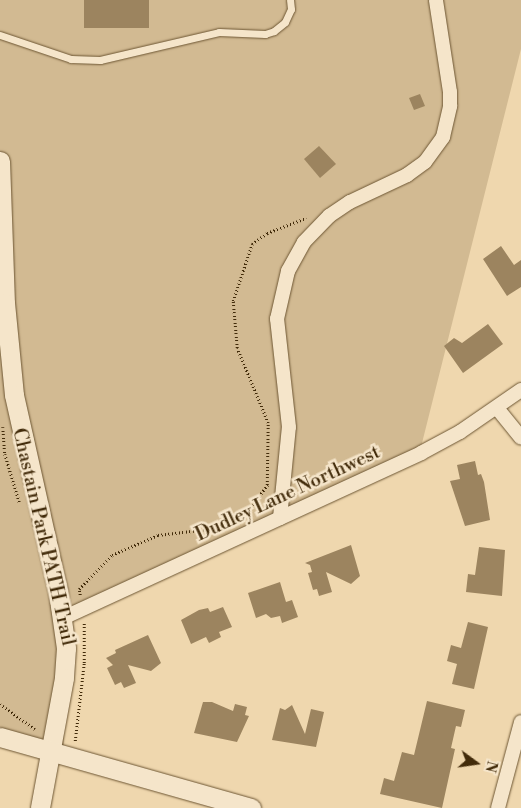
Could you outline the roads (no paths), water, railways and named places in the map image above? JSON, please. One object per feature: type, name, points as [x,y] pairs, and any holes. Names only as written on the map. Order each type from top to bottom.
[{"type":"street","points":[[280,518],[287,473],[288,427],[278,335],[280,296],[288,271],[304,242],[329,216],[350,202],[407,175],[425,162],[442,137],[449,115],[450,92],[436,0]]},
{"type":"street","points":[[0,161],[5,303],[14,395],[63,618],[64,678],[40,808]]},
{"type":"street","name":"Dudley Lane Northwest","points":[[63,618],[421,453],[497,408],[521,390]]},
{"type":"street","points":[[497,408],[521,438]]},
{"type":"street","points":[[498,808],[521,722]]},
{"type":"street","points":[[0,737],[52,745],[251,808]]},
{"type":"lane","points":[[0,35],[71,59],[100,60],[219,32],[265,34],[274,31],[285,22],[291,9],[290,0]]}]
